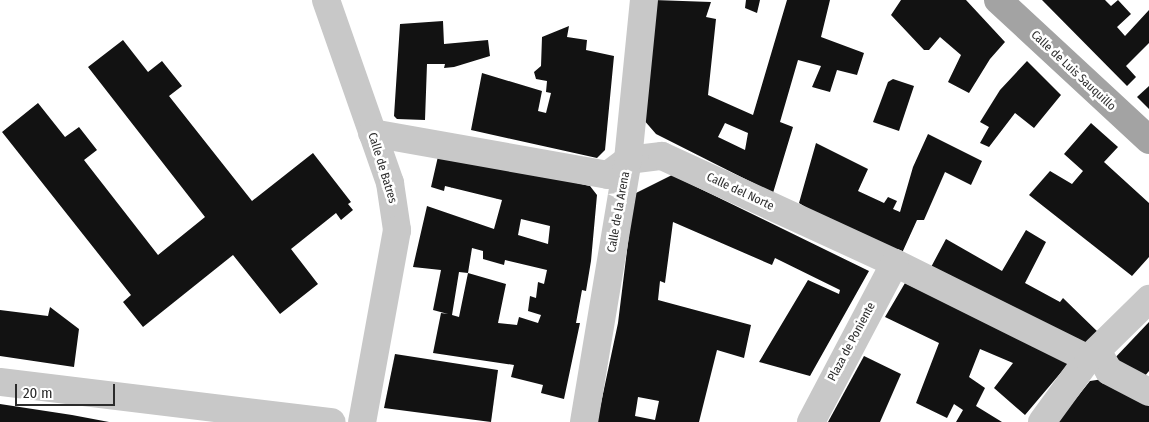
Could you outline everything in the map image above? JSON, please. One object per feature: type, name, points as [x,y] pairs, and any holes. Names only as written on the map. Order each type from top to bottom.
[{"type":"main road","name":"Calle de Luis Sauquillo","points":[[998,0],[1149,140]]},
{"type":"street","name":"Calle de la Arena","points":[[584,422],[628,160],[644,0]]},
{"type":"street","name":"Calle de Batres","points":[[324,2],[390,183],[397,230],[362,422]]},
{"type":"street","name":"Calle del Norte","points":[[372,133],[608,174],[628,160],[662,156],[1092,355]]},
{"type":"street","name":"Plaza de Poniente","points":[[811,422],[895,263]]},
{"type":"street","points":[[1042,422],[1092,355],[1149,299]]},
{"type":"street","points":[[1092,355],[1109,371],[1149,392]]},
{"type":"street","points":[[0,382],[270,418],[332,422]]},
{"type":"building","points":[[654,0],[711,2],[706,17],[716,19],[708,95],[753,115],[787,0],[830,0],[821,37],[864,53],[857,75],[837,70],[830,92],[812,87],[821,66],[798,60],[780,122],[793,127],[773,193],[656,134],[643,119]],"holes":[[[725,123],[748,133],[745,150],[718,137]]]},
{"type":"building","points":[[746,0],[760,0],[757,13],[745,8]]},
{"type":"building","points":[[901,0],[966,0],[1005,42],[990,59],[969,93],[948,82],[961,55],[940,37],[929,50],[924,50],[891,15]]},
{"type":"building","points":[[1042,0],[1105,0],[1111,6],[1118,0],[1131,14],[1117,27],[1125,36],[1149,10],[1149,43],[1126,66],[1136,77],[1127,86]]},
{"type":"building","points":[[443,21],[444,44],[488,40],[490,56],[454,67],[444,68],[445,64],[427,64],[425,120],[397,119],[394,116],[400,24]]},
{"type":"building","points":[[569,26],[567,37],[587,40],[586,50],[614,56],[605,150],[597,158],[471,130],[482,73],[542,91],[538,111],[546,113],[551,93],[546,92],[547,81],[536,79],[534,72],[541,66],[542,37]]},
{"type":"building","points":[[123,40],[148,72],[162,61],[182,86],[169,96],[252,201],[313,153],[351,202],[348,204],[353,210],[341,220],[336,213],[291,249],[318,284],[280,314],[233,255],[143,327],[123,302],[131,295],[2,132],[38,103],[65,137],[79,127],[97,150],[84,160],[158,255],[205,217],[88,67]]},
{"type":"building","points":[[1027,61],[1061,95],[1034,128],[1015,113],[989,147],[980,143],[989,127],[980,122],[1000,90]]},
{"type":"building","points":[[893,79],[914,86],[899,131],[873,122],[888,82]]},
{"type":"building","points":[[1149,86],[1149,109],[1137,97]]},
{"type":"building","points":[[1091,123],[1118,147],[1104,162],[1149,203],[1149,257],[1132,276],[1029,195],[1050,171],[1072,184],[1083,171],[1064,154]]},
{"type":"building","points":[[928,134],[982,161],[971,185],[945,172],[924,220],[917,220],[902,253],[826,220],[799,203],[816,143],[868,169],[858,191],[884,203],[888,197],[897,201],[893,209],[900,212],[913,167]]},
{"type":"building","points":[[439,152],[590,186],[597,195],[591,261],[586,291],[582,290],[576,323],[580,323],[564,399],[541,393],[543,385],[511,377],[514,365],[433,353],[441,313],[448,314],[433,310],[441,270],[413,267],[427,206],[494,229],[502,200],[445,186],[444,191],[431,187]],"holes":[[[521,219],[550,226],[548,244],[518,235]],[[472,248],[483,251],[483,259],[504,265],[505,260],[547,270],[544,284],[538,282],[536,298],[530,296],[528,311],[541,315],[538,323],[519,317],[517,325],[498,323],[506,284],[468,273]],[[459,272],[468,273],[459,317],[452,315]]]},
{"type":"building","points":[[672,175],[869,271],[810,376],[759,362],[808,280],[839,294],[840,290],[775,258],[772,265],[673,222],[665,283],[660,281],[658,300],[751,325],[744,358],[717,350],[699,422],[597,422],[618,323],[634,194]],"holes":[[[638,397],[659,401],[655,420],[635,416]]]},
{"type":"building","points":[[1026,230],[1046,242],[1025,283],[1060,302],[1063,298],[1100,334],[1084,351],[930,269],[946,239],[1002,271]]},
{"type":"building","points":[[905,283],[1069,363],[1025,415],[994,388],[1013,363],[980,349],[969,377],[985,388],[976,406],[1002,422],[956,422],[963,410],[954,404],[947,418],[916,403],[939,343],[885,317]]},
{"type":"building","points":[[50,307],[79,329],[74,367],[0,356],[0,310],[48,316]]},
{"type":"building","points":[[1149,322],[1149,371],[1144,377],[1112,361]]},
{"type":"building","points":[[395,354],[498,370],[491,422],[384,408]]},
{"type":"building","points":[[864,356],[901,374],[880,422],[828,422]]},
{"type":"building","points":[[1103,379],[1149,404],[1149,422],[1057,422],[1090,381]]},
{"type":"building","points":[[0,404],[72,415],[109,422],[0,422]]}]
